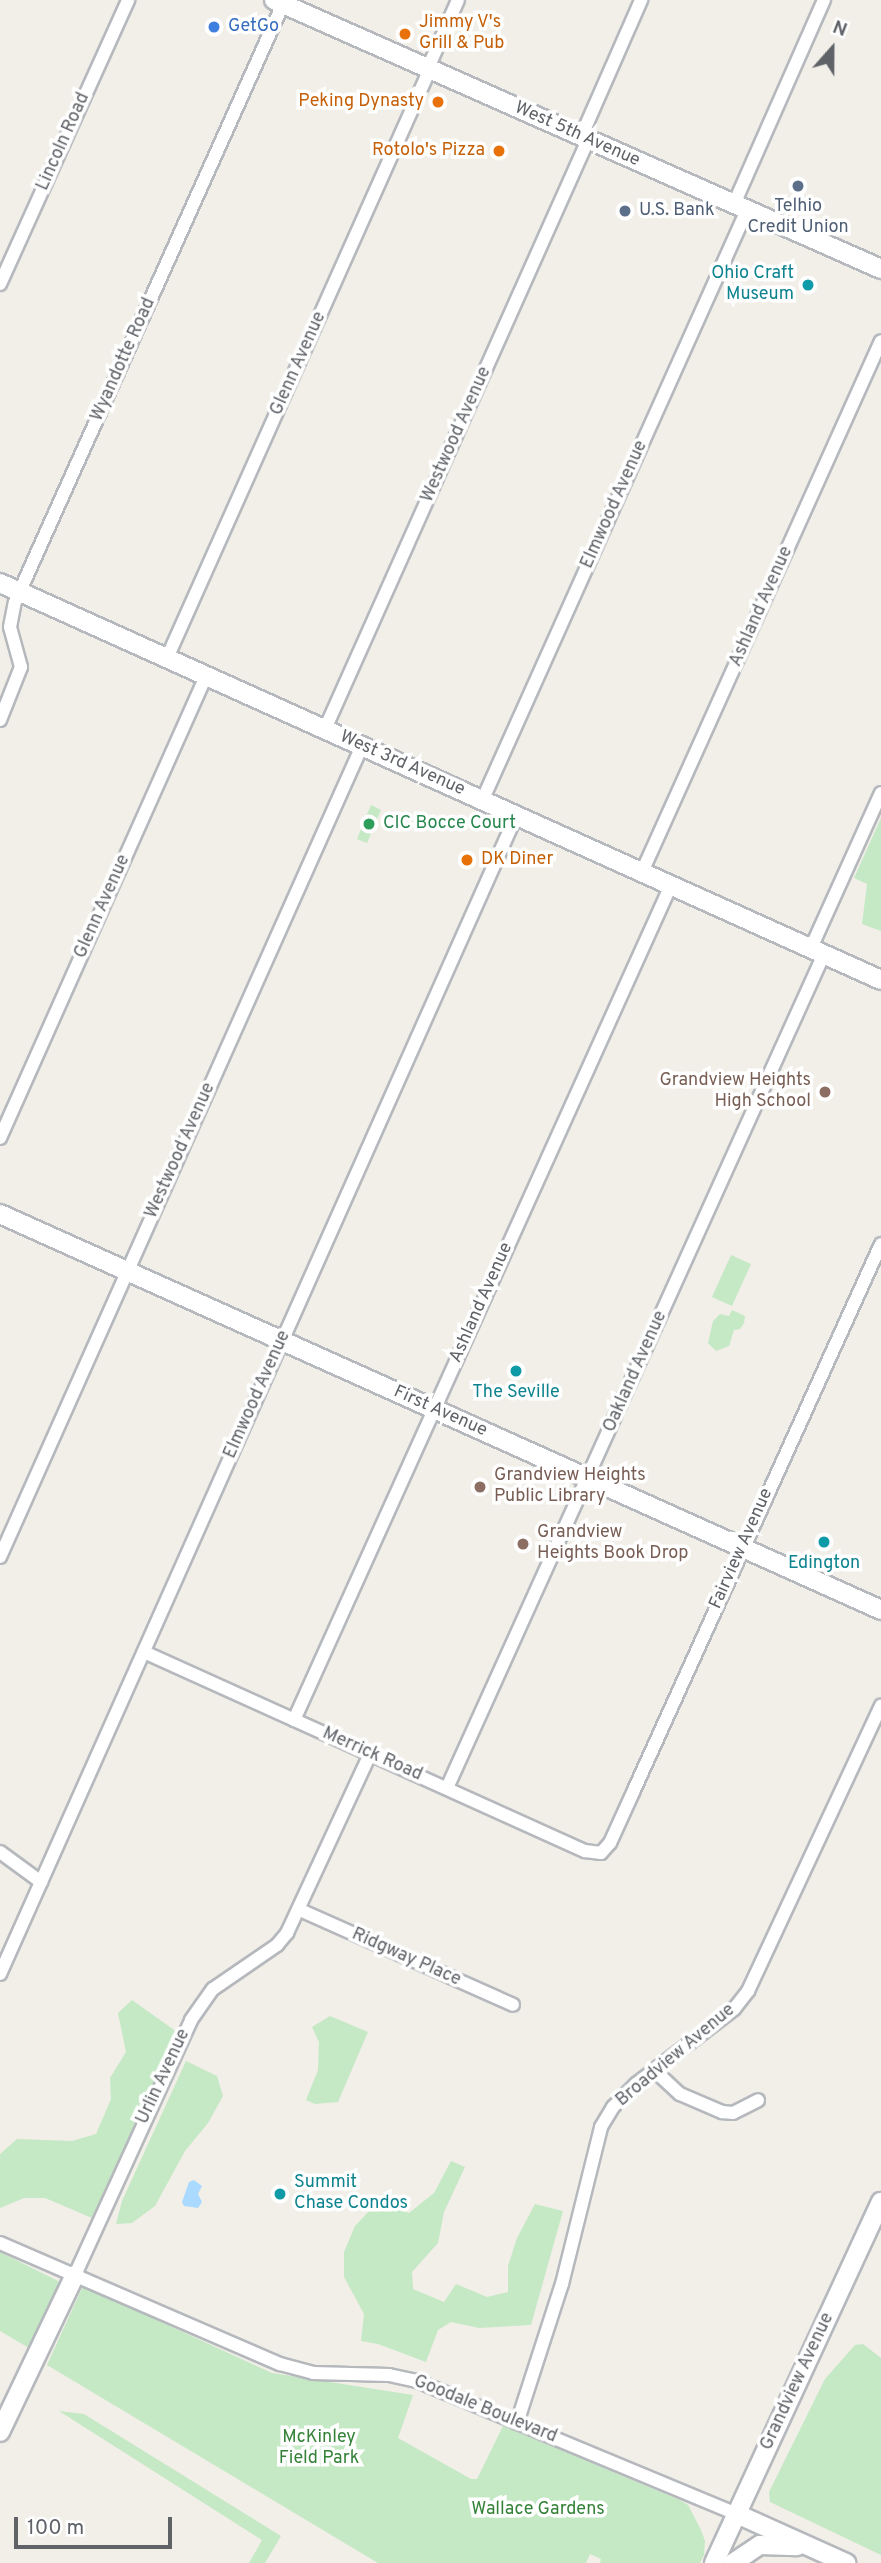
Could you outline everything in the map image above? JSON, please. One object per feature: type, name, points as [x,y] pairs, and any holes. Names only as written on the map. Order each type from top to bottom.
[{"type":"street","name":"Lincoln Road","points":[[0,284],[128,0]]},
{"type":"street","name":"Glenn Avenue","points":[[167,659],[458,0]]},
{"type":"street","name":"Westwood Avenue","points":[[325,729],[585,138],[641,0]]},
{"type":"street","name":"Elmwood Avenue","points":[[482,801],[741,207],[824,0]]},
{"type":"street","name":"West 5th Avenue","points":[[279,2],[881,269]]},
{"type":"street","name":"Wyandotte Road","points":[[0,720],[21,667],[10,627],[20,592],[279,2]]},
{"type":"street","name":"Ashland Avenue","points":[[642,872],[881,341]]},
{"type":"street","name":"West 3rd Avenue","points":[[0,583],[881,980]]},
{"type":"street","name":"Glenn Avenue","points":[[0,1138],[206,676]]},
{"type":"street","name":"Westwood Avenue","points":[[0,1557],[362,746]]},
{"type":"street","name":"Oakland Avenue","points":[[447,1788],[587,1478],[817,951],[881,793]]},
{"type":"street","name":"Elmwood Avenue","points":[[0,1974],[516,816]]},
{"type":"street","name":"Ashland Avenue","points":[[294,1720],[671,885]]},
{"type":"street","name":"First Avenue","points":[[0,1214],[881,1610]]},
{"type":"street","name":"Fairview Avenue","points":[[601,1853],[610,1843],[881,1244]]},
{"type":"street","name":"Merrick Road","points":[[144,1652],[585,1851],[601,1853]]},
{"type":"street","name":"Broadview Avenue","points":[[517,2423],[562,2284],[601,2127],[613,2107],[734,2009],[748,1991],[881,1706]]},
{"type":"street","name":"Urlin Avenue","points":[[0,2432],[191,2020],[202,2001],[225,1979],[277,1945],[300,1910],[370,1754]]},
{"type":"street","points":[[0,1852],[41,1882]]},
{"type":"street","name":"Ridgway Place","points":[[300,1910],[513,2005]]},
{"type":"street","points":[[655,2071],[680,2094],[722,2112],[733,2113],[758,2100]]},
{"type":"street","name":"Grandview Avenue","points":[[714,2563],[881,2202]]},
{"type":"street","name":"Goodale Boulevard","points":[[0,2243],[280,2364],[313,2372],[404,2377],[737,2514],[846,2563]]},
{"type":"street","points":[[733,2563],[760,2545],[776,2543],[824,2553]]},
{"type":"green space","name":"CIC Bocce Court","points":[[371,805],[381,810],[367,843],[357,839]]},
{"type":"green space","points":[[881,818],[881,931],[862,924],[867,884],[854,878]]},
{"type":"green space","points":[[731,1255],[751,1264],[732,1306],[712,1297]]},
{"type":"green space","points":[[732,1310],[745,1316],[744,1323],[740,1329],[734,1330],[729,1346],[716,1351],[708,1343],[713,1321],[720,1314],[729,1316]]},
{"type":"green space","points":[[132,2000],[177,2032],[92,2218],[45,2198],[24,2198],[0,2208],[0,2154],[17,2139],[72,2141],[96,2134],[111,2099],[110,2078],[126,2052],[118,2013]]},
{"type":"green space","points":[[330,2016],[368,2032],[338,2102],[315,2104],[306,2100],[318,2070],[319,2042],[312,2027]]},
{"type":"green space","points":[[186,2061],[217,2076],[223,2096],[208,2123],[185,2151],[155,2206],[132,2223],[116,2224],[122,2201]]},
{"type":"green space","points":[[451,2161],[465,2167],[444,2212],[438,2243],[412,2272],[413,2289],[444,2302],[456,2284],[487,2297],[508,2292],[508,2266],[517,2238],[535,2204],[563,2211],[531,2325],[479,2328],[451,2322],[438,2330],[426,2362],[378,2344],[361,2341],[364,2314],[344,2277],[344,2252],[355,2226],[370,2210],[384,2203],[409,2213],[434,2193]]},
{"type":"green space","points":[[0,2252],[60,2282],[29,2348],[0,2331]]},
{"type":"green space","points":[[83,2286],[272,2373],[413,2395],[398,2438],[471,2479],[477,2479],[503,2426],[680,2500],[688,2505],[701,2530],[705,2541],[704,2555],[700,2563],[600,2563],[601,2559],[590,2554],[586,2563],[378,2563],[47,2365]]},
{"type":"green space","points":[[863,2344],[881,2358],[881,2555],[770,2502],[769,2492],[825,2379],[855,2345]]},
{"type":"green space","points":[[59,2411],[84,2414],[281,2536],[265,2563],[249,2563],[262,2540]]},
{"type":"water","points":[[194,2180],[202,2186],[198,2194],[202,2202],[198,2208],[184,2206],[182,2202],[189,2182]]},
{"type":"place","name":"GetGo","points":[[214,27]]},
{"type":"place","name":"Jimmy V's Grill & Pub","points":[[405,34]]},
{"type":"place","name":"Peking Dynasty","points":[[438,102]]},
{"type":"place","name":"Rotolo's Pizza","points":[[499,151]]},
{"type":"place","name":"Telhio Credit Union","points":[[798,186]]},
{"type":"place","name":"U.S. Bank","points":[[625,211]]},
{"type":"place","name":"Ohio Craft Museum","points":[[808,285]]},
{"type":"place","name":"CIC Bocce Court","points":[[369,824]]},
{"type":"place","name":"DK Diner","points":[[467,860]]},
{"type":"place","name":"Grandview Heights High School","points":[[825,1092]]},
{"type":"place","name":"The Seville","points":[[516,1371]]},
{"type":"place","name":"Grandview Heights Public Library","points":[[480,1487]]},
{"type":"place","name":"Edington","points":[[824,1542]]},
{"type":"place","name":"Grandview Heights Book Drop","points":[[523,1544]]},
{"type":"place","name":"Summit Chase Condos","points":[[280,2194]]},
{"type":"park label","name":"McKinley Field Park","points":[[319,2449]]},
{"type":"park label","name":"Wallace Gardens","points":[[538,2510]]}]
